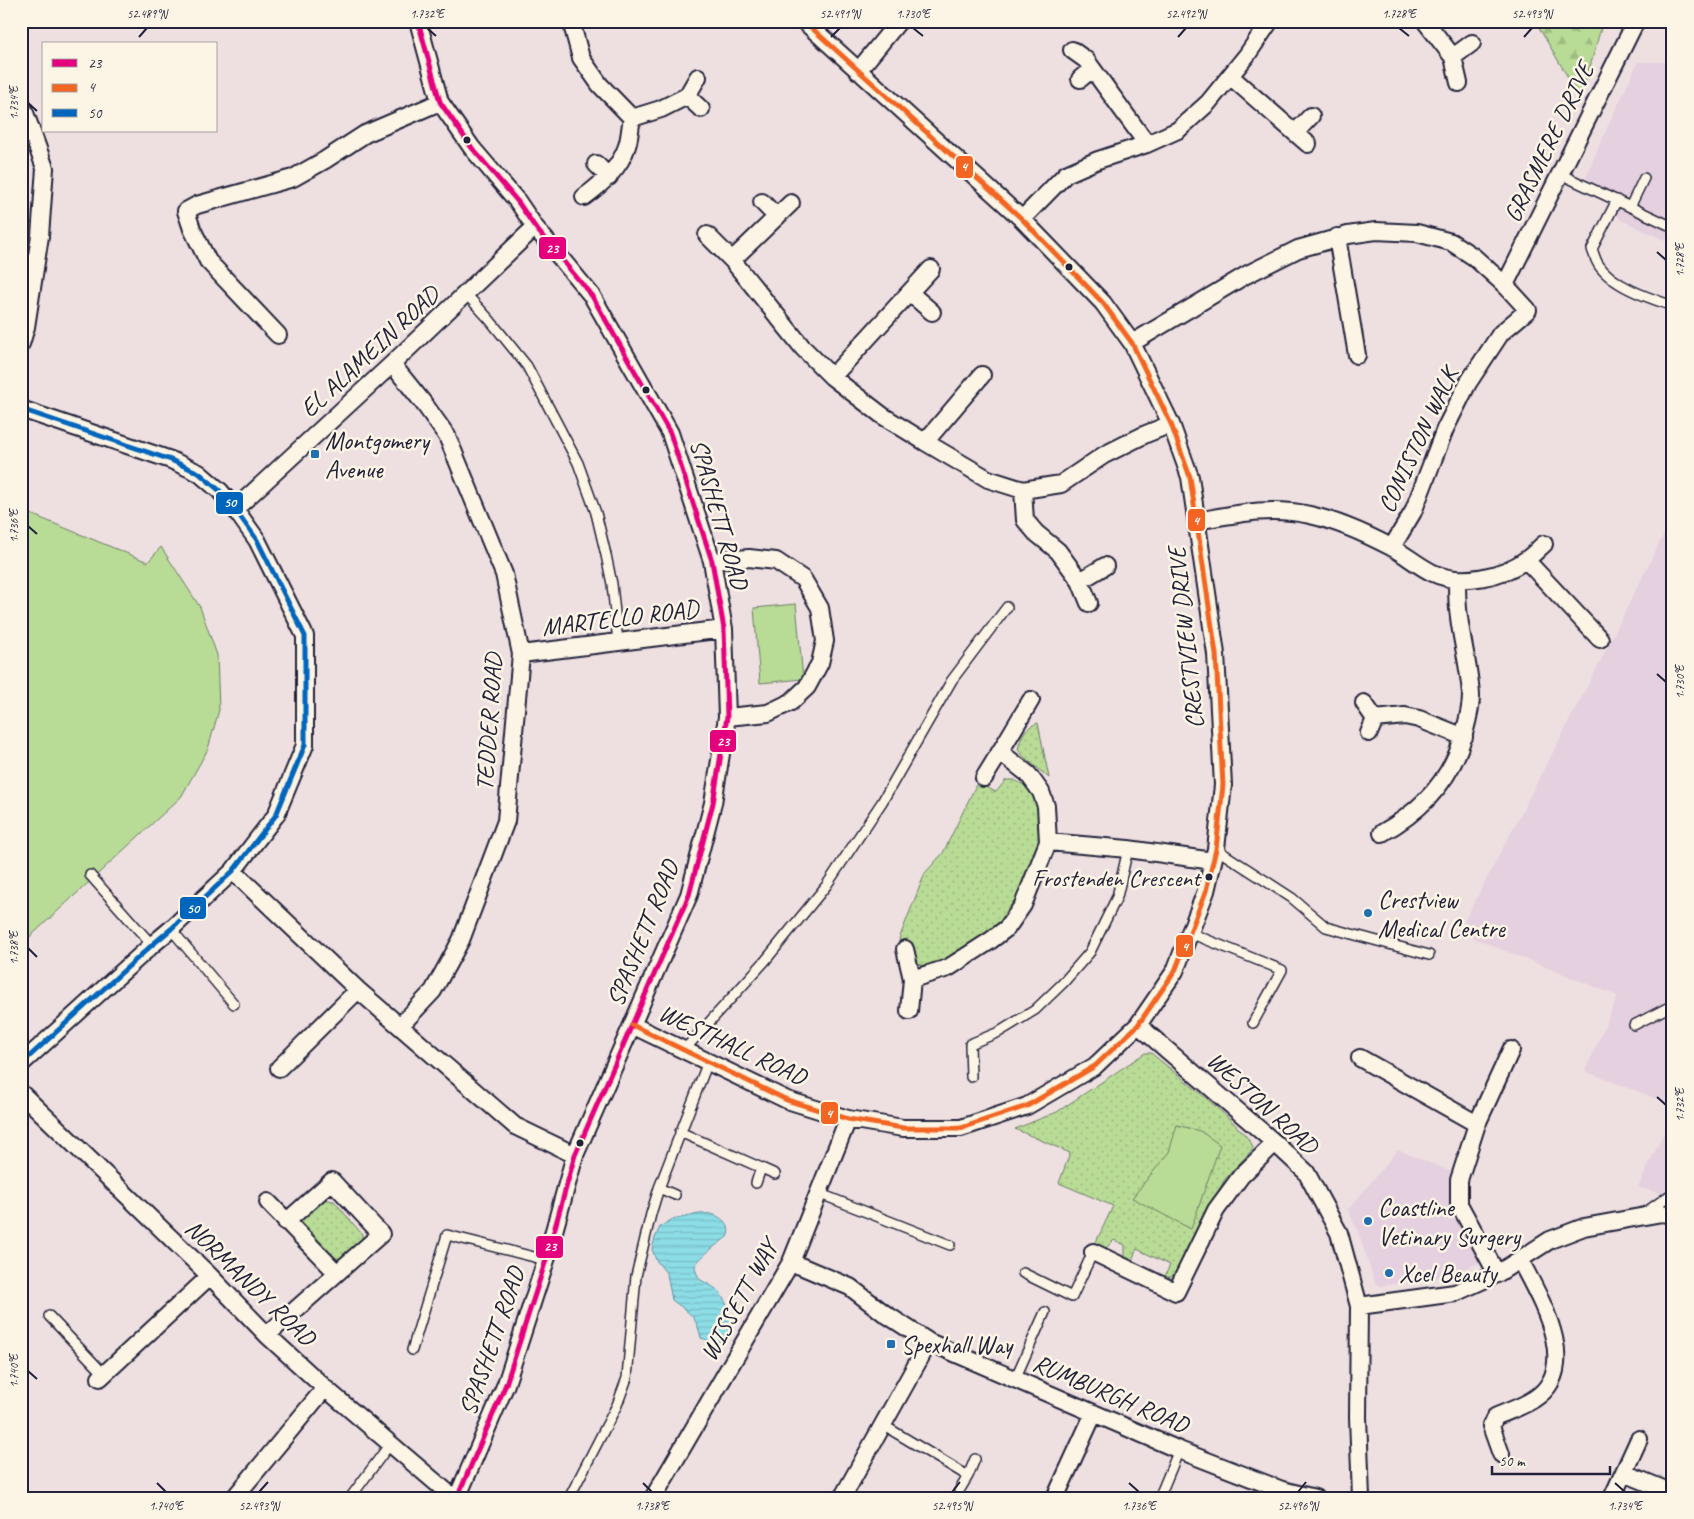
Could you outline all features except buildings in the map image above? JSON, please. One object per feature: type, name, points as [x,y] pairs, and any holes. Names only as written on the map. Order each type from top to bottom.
[{"type":"street","name":"SPASHETT ROAD","points":[[418,21],[440,102],[472,148],[518,202],[535,227],[592,296],[670,433],[712,561],[724,629],[727,717],[713,803],[689,895],[575,1155],[546,1260],[506,1384],[456,1498]]},
{"type":"street","points":[[571,21],[581,58],[600,85],[632,118]]},
{"type":"street","name":"CRESTVIEW DRIVE","points":[[804,21],[1022,219],[1103,303],[1132,342],[1171,424],[1190,477],[1216,654],[1223,785],[1215,855]]},
{"type":"street","points":[[858,71],[899,21]]},
{"type":"street","points":[[1022,219],[1066,174],[1098,160],[1147,144],[1178,130],[1208,104],[1270,21]]},
{"type":"street","points":[[1425,21],[1453,57],[1459,83]]},
{"type":"street","name":"GRASMERE DRIVE","points":[[1505,285],[1636,21]]},
{"type":"street","points":[[1453,57],[1472,43]]},
{"type":"street","points":[[1072,50],[1086,60],[1086,74],[1147,144]]},
{"type":"street","points":[[1230,76],[1308,144]]},
{"type":"street","points":[[632,118],[661,109],[687,96],[698,77]]},
{"type":"street","points":[[687,96],[701,109]]},
{"type":"street","points":[[21,102],[45,168],[40,236],[26,327],[21,344]]},
{"type":"street","points":[[278,335],[208,261],[192,229],[186,211],[197,205],[293,178],[365,134],[440,102]]},
{"type":"street","points":[[1295,133],[1311,116]]},
{"type":"street","points":[[584,197],[609,177],[627,146],[632,118]]},
{"type":"street","points":[[596,164],[609,177]]},
{"type":"street","points":[[762,202],[777,217]]},
{"type":"street","points":[[732,260],[791,203]]},
{"type":"street","name":"EL ALAMEIN ROAD","points":[[235,509],[392,364],[535,227]]},
{"type":"street","points":[[1132,342],[1246,275],[1298,249],[1337,237],[1376,231],[1417,233],[1451,242],[1474,258],[1505,285]]},
{"type":"street","points":[[707,234],[732,260],[803,348],[832,378],[883,416],[988,478],[1023,490],[1061,484],[1104,455],[1171,424]]},
{"type":"street","points":[[1337,237],[1358,355]]},
{"type":"street","points":[[832,378],[931,269]]},
{"type":"street","name":"CONISTON WALK","points":[[1392,548],[1413,512],[1445,429],[1468,383],[1501,333],[1528,310],[1505,285]]},
{"type":"street","points":[[910,293],[932,312]]},
{"type":"street","name":"TEDDER ROAD","points":[[392,364],[447,436],[504,574],[521,654],[506,821],[461,940],[432,991],[400,1026]]},
{"type":"street","points":[[925,442],[982,376]]},
{"type":"street","points":[[21,409],[178,463],[199,473],[220,491],[257,540],[306,636],[305,745],[276,814],[234,871],[21,1064]]},
{"type":"street","points":[[1023,490],[1025,520],[1036,533],[1058,552],[1080,582],[1090,603]]},
{"type":"street","points":[[1197,521],[1256,510],[1288,511],[1311,515],[1344,526],[1392,548],[1434,573],[1457,579],[1494,576],[1526,560],[1544,544]]},
{"type":"street","points":[[712,561],[749,558],[776,561],[803,579],[820,608],[825,641],[820,663],[807,687],[791,702],[768,713],[727,717]]},
{"type":"street","points":[[1526,560],[1600,639]]},
{"type":"street","points":[[1080,582],[1105,566]]},
{"type":"street","points":[[1382,833],[1409,817],[1434,792],[1445,778],[1456,758],[1464,737],[1471,697],[1458,615],[1457,579]]},
{"type":"street","name":"MARTELLO ROAD","points":[[521,654],[724,629]]},
{"type":"street","points":[[984,778],[1031,700]]},
{"type":"street","points":[[1364,703],[1372,726],[1405,716],[1419,719],[1464,737]]},
{"type":"street","points":[[912,979],[948,968],[1007,928],[1023,906],[1048,842],[1046,806],[1041,792],[1028,774],[1000,752]]},
{"type":"street","points":[[1048,842],[1215,855]]},
{"type":"street","name":"WESTHALL ROAD","points":[[632,1025],[786,1100],[848,1119],[903,1128],[961,1128],[1027,1106],[1095,1066],[1138,1025],[1175,971],[1206,891],[1215,855]]},
{"type":"street","points":[[234,871],[358,990],[515,1126],[575,1155]]},
{"type":"street","points":[[905,949],[912,979],[910,1011]]},
{"type":"street","points":[[279,1068],[358,990]]},
{"type":"street","name":"WESTON ROAD","points":[[1138,1025],[1306,1172],[1339,1233],[1359,1306],[1358,1417],[1361,1498]]},
{"type":"street","points":[[1497,1274],[1459,1204],[1459,1180],[1477,1124],[1511,1050]]},
{"type":"street","points":[[1360,1058],[1477,1124]]},
{"type":"street","name":"NORMANDY ROAD","points":[[21,1093],[210,1276],[267,1335],[325,1388],[456,1498]]},
{"type":"street","name":"WISSETT WAY","points":[[653,1498],[791,1262],[848,1119]]},
{"type":"street","points":[[1094,1252],[1176,1292],[1216,1210],[1241,1176],[1275,1143]]},
{"type":"street","points":[[267,1335],[382,1234],[332,1181],[286,1222]]},
{"type":"street","points":[[268,1202],[338,1273]]},
{"type":"street","points":[[1359,1306],[1455,1293],[1497,1274],[1550,1240],[1584,1227],[1662,1213],[1673,1215]]},
{"type":"street","points":[[1502,1454],[1491,1426],[1495,1417],[1535,1399],[1551,1382],[1557,1363],[1555,1344],[1546,1309],[1520,1260]]},
{"type":"street","name":"RUMBURGH ROAD","points":[[791,1262],[850,1287],[884,1313],[929,1342],[1179,1450],[1282,1490],[1315,1498]]},
{"type":"street","points":[[102,1376],[210,1276]]},
{"type":"street","points":[[842,1498],[929,1342]]},
{"type":"street","points":[[234,1498],[325,1388]]},
{"type":"street","points":[[1055,1498],[1094,1413]]},
{"type":"street","points":[[1612,1498],[1639,1439]]},
{"type":"street","points":[[1624,1473],[1673,1493]]},
{"type":"lane","points":[[1560,174],[1673,227]]},
{"type":"lane","points":[[1630,206],[1644,178]]},
{"type":"lane","points":[[1617,200],[1592,249],[1596,262],[1606,274],[1634,291],[1673,306]]},
{"type":"lane","points":[[466,294],[527,366],[578,463],[596,513],[606,555],[612,584],[618,642]]},
{"type":"lane","points":[[684,1050],[765,961],[826,886],[882,802],[952,680],[1007,607]]},
{"type":"lane","points":[[971,1077],[970,1044],[999,1032],[1035,1010],[1062,984],[1090,952],[1117,897],[1128,849]]},
{"type":"lane","points":[[1215,855],[1292,898],[1326,927],[1429,955]]},
{"type":"lane","points":[[90,875],[152,944]]},
{"type":"lane","points":[[171,930],[234,1004]]},
{"type":"lane","points":[[1190,933],[1282,970],[1253,1023]]},
{"type":"lane","points":[[1634,1025],[1668,1007],[1673,1008]]},
{"type":"lane","points":[[569,1498],[617,1405],[626,1378],[636,1276],[659,1188],[708,1062]]},
{"type":"lane","points":[[680,1132],[775,1174]]},
{"type":"lane","points":[[756,1183],[762,1168]]},
{"type":"lane","points":[[659,1188],[675,1195]]},
{"type":"lane","points":[[818,1193],[950,1245]]},
{"type":"lane","points":[[1640,1217],[1673,1193]]},
{"type":"lane","points":[[412,1350],[447,1235],[546,1260]]},
{"type":"lane","points":[[1023,1272],[1072,1297],[1094,1252]]},
{"type":"lane","points":[[1015,1379],[1045,1312]]},
{"type":"lane","points":[[48,1316],[102,1376]]},
{"type":"lane","points":[[883,1425],[968,1476]]},
{"type":"lane","points":[[350,1498],[390,1444]]},
{"type":"lane","points":[[1159,1498],[1179,1450]]},
{"type":"lane","points":[[960,1491],[975,1459]]},
{"type":"shaded area","points":[[1638,62],[1673,62],[1673,244],[1621,220],[1586,178]]},
{"type":"shaded area","points":[[1673,516],[1673,1105],[1585,1071],[1618,996],[1459,932],[1599,664]]},
{"type":"shaded area","points":[[1673,1114],[1673,1197],[1638,1187]]},
{"type":"shaded area","points":[[1398,1150],[1454,1173],[1450,1187],[1452,1199],[1481,1260],[1479,1263],[1437,1278],[1380,1286],[1375,1283],[1358,1231],[1348,1210]]},
{"type":"green space","points":[[1535,21],[1603,21],[1588,74],[1579,96]]},
{"type":"green space","points":[[21,510],[148,562],[161,547],[200,607],[217,655],[219,710],[208,749],[181,797],[21,945]]},
{"type":"green space","points":[[796,604],[803,679],[760,683],[754,608]]},
{"type":"green space","points":[[1038,723],[1049,778],[1018,750],[1024,733],[1029,727]]},
{"type":"green space","points":[[1006,780],[1014,780],[1024,785],[1034,797],[1038,809],[1040,844],[1024,895],[1004,925],[960,956],[927,968],[916,962],[899,939],[925,873],[943,853],[977,783],[996,792]]},
{"type":"green space","points":[[1145,1053],[1151,1053],[1207,1099],[1248,1138],[1253,1147],[1225,1179],[1175,1273],[1171,1277],[1164,1278],[1170,1265],[1137,1249],[1131,1262],[1125,1257],[1125,1245],[1114,1240],[1105,1249],[1095,1244],[1113,1206],[1059,1183],[1070,1153],[1015,1129],[1057,1112]]},
{"type":"green space","points":[[1177,1125],[1200,1131],[1220,1145],[1191,1229],[1132,1198],[1169,1152]]},
{"type":"green space","points":[[322,1199],[334,1201],[362,1234],[362,1243],[340,1263],[330,1261],[297,1222]]},
{"type":"water","points":[[699,1214],[710,1214],[719,1217],[729,1229],[727,1237],[704,1256],[695,1267],[699,1279],[721,1294],[731,1319],[729,1335],[724,1340],[716,1342],[701,1338],[694,1319],[672,1300],[667,1274],[656,1260],[652,1249],[660,1227],[671,1220]]},
{"type":"transit line","name":"23","points":[[418,21],[440,102],[472,148],[518,202],[535,227],[592,296],[670,433],[712,561],[724,629],[727,717],[713,803],[689,895],[575,1155],[546,1260],[506,1384],[457,1498]]},
{"type":"transit line","name":"4","points":[[632,1025],[787,1100],[848,1119],[903,1128],[961,1128],[1027,1106],[1095,1066],[1138,1025],[1175,971],[1206,891],[1216,849],[1223,785],[1216,654],[1190,477],[1171,424],[1132,343],[1103,303],[1022,219],[804,21]]},
{"type":"transit line","name":"50","points":[[21,409],[171,460],[199,473],[220,491],[257,540],[305,636],[305,745],[276,815],[233,871],[21,1064]]},
{"type":"place","name":"Montgomery Avenue","points":[[315,454]]},
{"type":"place","name":"Frostenden Crescent","points":[[1209,877]]},
{"type":"place","name":"Crestview Medical Centre","points":[[1368,913]]},
{"type":"place","name":"Coastline Vetinary Surgery","points":[[1368,1221]]},
{"type":"place","name":"Xcel Beauty","points":[[1389,1273]]},
{"type":"place","name":"Spexhall Way","points":[[891,1344]]}]
